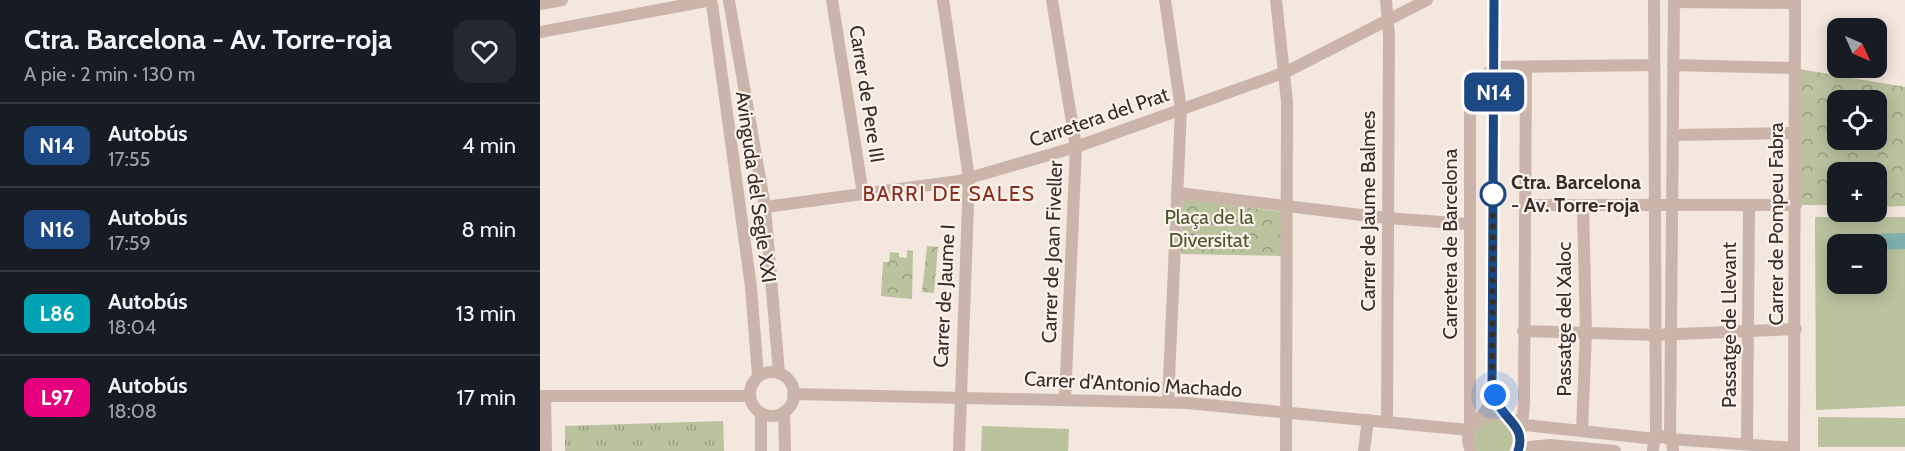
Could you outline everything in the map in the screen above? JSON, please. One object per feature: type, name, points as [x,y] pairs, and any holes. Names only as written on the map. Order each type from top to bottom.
[{"type":"street","points":[[540,4],[562,0]]},
{"type":"street","name":"Carrer de Pere III","points":[[832,0],[863,194]]},
{"type":"street","name":"Carrer de Jaume I","points":[[943,0],[969,178],[959,396],[959,451]]},
{"type":"street","name":"Carrer de Joan Fiveller","points":[[1052,0],[1076,147],[1065,399]]},
{"type":"street","points":[[1165,0],[1181,110],[1168,402]]},
{"type":"street","points":[[1276,0],[1286,72],[1288,207],[1286,451]]},
{"type":"street","name":"Carrer de Jaume Balmes","points":[[1386,0],[1388,20],[1383,218],[1387,422]]},
{"type":"street","name":"Carretera del Prat","points":[[765,207],[969,178],[1076,147],[1286,72],[1427,0]]},
{"type":"street","points":[[1468,430],[1489,405],[1492,390],[1494,0]]},
{"type":"street","points":[[1654,0],[1655,445]]},
{"type":"street","points":[[540,32],[708,2],[730,1]]},
{"type":"street","name":"Avinguda del Segle XXI","points":[[730,1],[765,207],[779,373]]},
{"type":"street","points":[[1671,445],[1675,135],[1674,1],[1795,1]]},
{"type":"street","name":"Carrer de Pompeu Fabra","points":[[1794,449],[1796,133],[1793,68],[1795,1]]},
{"type":"street","name":"Avinguda del Segle XXI","points":[[708,2],[751,287],[758,376]]},
{"type":"street","points":[[1494,67],[1654,65]]},
{"type":"street","points":[[1673,65],[1793,68]]},
{"type":"street","name":"Carretera de Barcelona","points":[[1471,451],[1468,439],[1470,423],[1465,223],[1470,90],[1494,67]]},
{"type":"street","points":[[1514,424],[1523,416],[1526,67]]},
{"type":"street","points":[[1675,135],[1796,133]]},
{"type":"street","points":[[1178,193],[1383,218],[1465,223]]},
{"type":"street","points":[[1525,205],[1583,207],[1796,205]]},
{"type":"street","name":"Passatge de Llevant","points":[[1748,444],[1749,206]]},
{"type":"street","name":"Passatge del Xaloc","points":[[1582,431],[1586,332],[1583,207]]},
{"type":"street","points":[[1523,331],[1673,335],[1796,329]]},
{"type":"street","points":[[768,372],[779,373],[789,381],[794,394],[791,404],[784,412],[772,416],[761,413],[753,406],[750,396],[752,385],[758,376],[768,372]]},
{"type":"street","points":[[1492,390],[1514,424],[1524,449],[1550,445],[1579,450],[1615,451]]},
{"type":"street","name":"Carrer d'Antonio Machado","points":[[794,394],[1168,402],[1468,430]]},
{"type":"street","points":[[546,451],[542,396],[750,396]]},
{"type":"street","points":[[784,412],[785,451]]},
{"type":"street","points":[[761,413],[761,451]]},
{"type":"street","points":[[1477,420],[1488,414],[1498,414],[1514,424],[1582,431],[1655,445]]},
{"type":"street","points":[[1364,451],[1368,420]]},
{"type":"street","points":[[1655,445],[1662,436],[1671,445],[1748,444],[1794,449]]},
{"type":"green space","points":[[1793,68],[1827,74],[1827,78],[1852,78],[1905,87],[1905,206],[1887,207],[1887,162],[1827,162],[1827,205],[1796,205]]},
{"type":"green space","name":"Plaça de la Diversitat","points":[[1183,199],[1283,212],[1282,256],[1181,254]]},
{"type":"green space","points":[[1815,217],[1827,217],[1827,222],[1887,222],[1887,217],[1905,217],[1905,406],[1816,410]]},
{"type":"green space","points":[[927,246],[938,247],[934,293],[922,292]]},
{"type":"green space","points":[[907,250],[913,251],[912,299],[881,296],[883,262],[889,262],[890,252],[899,253],[899,257],[907,258]]},
{"type":"green space","points":[[1818,417],[1905,418],[1905,447],[1818,447]]},
{"type":"green space","points":[[1496,419],[1509,428],[1513,436],[1509,451],[1476,451],[1473,440],[1480,423]]},
{"type":"green space","points":[[723,421],[724,451],[565,451],[565,426]]},
{"type":"green space","points":[[982,426],[1069,429],[1068,451],[981,451]]},
{"type":"water","points":[[1905,233],[1905,249],[1887,250],[1887,234],[1874,234]]},
{"type":"bus line","name":"N14","points":[[1494,0],[1492,390],[1498,404],[1519,429],[1521,439],[1518,451]]},
{"type":"place","name":"Ctra. Barcelona - Av. Torre-roja","points":[[1493,194]]},
{"type":"district","name":"BARRI DE SALES","points":[[949,194]]},
{"type":"route","points":[[1493,194],[1492,390],[1495,395]]}]
